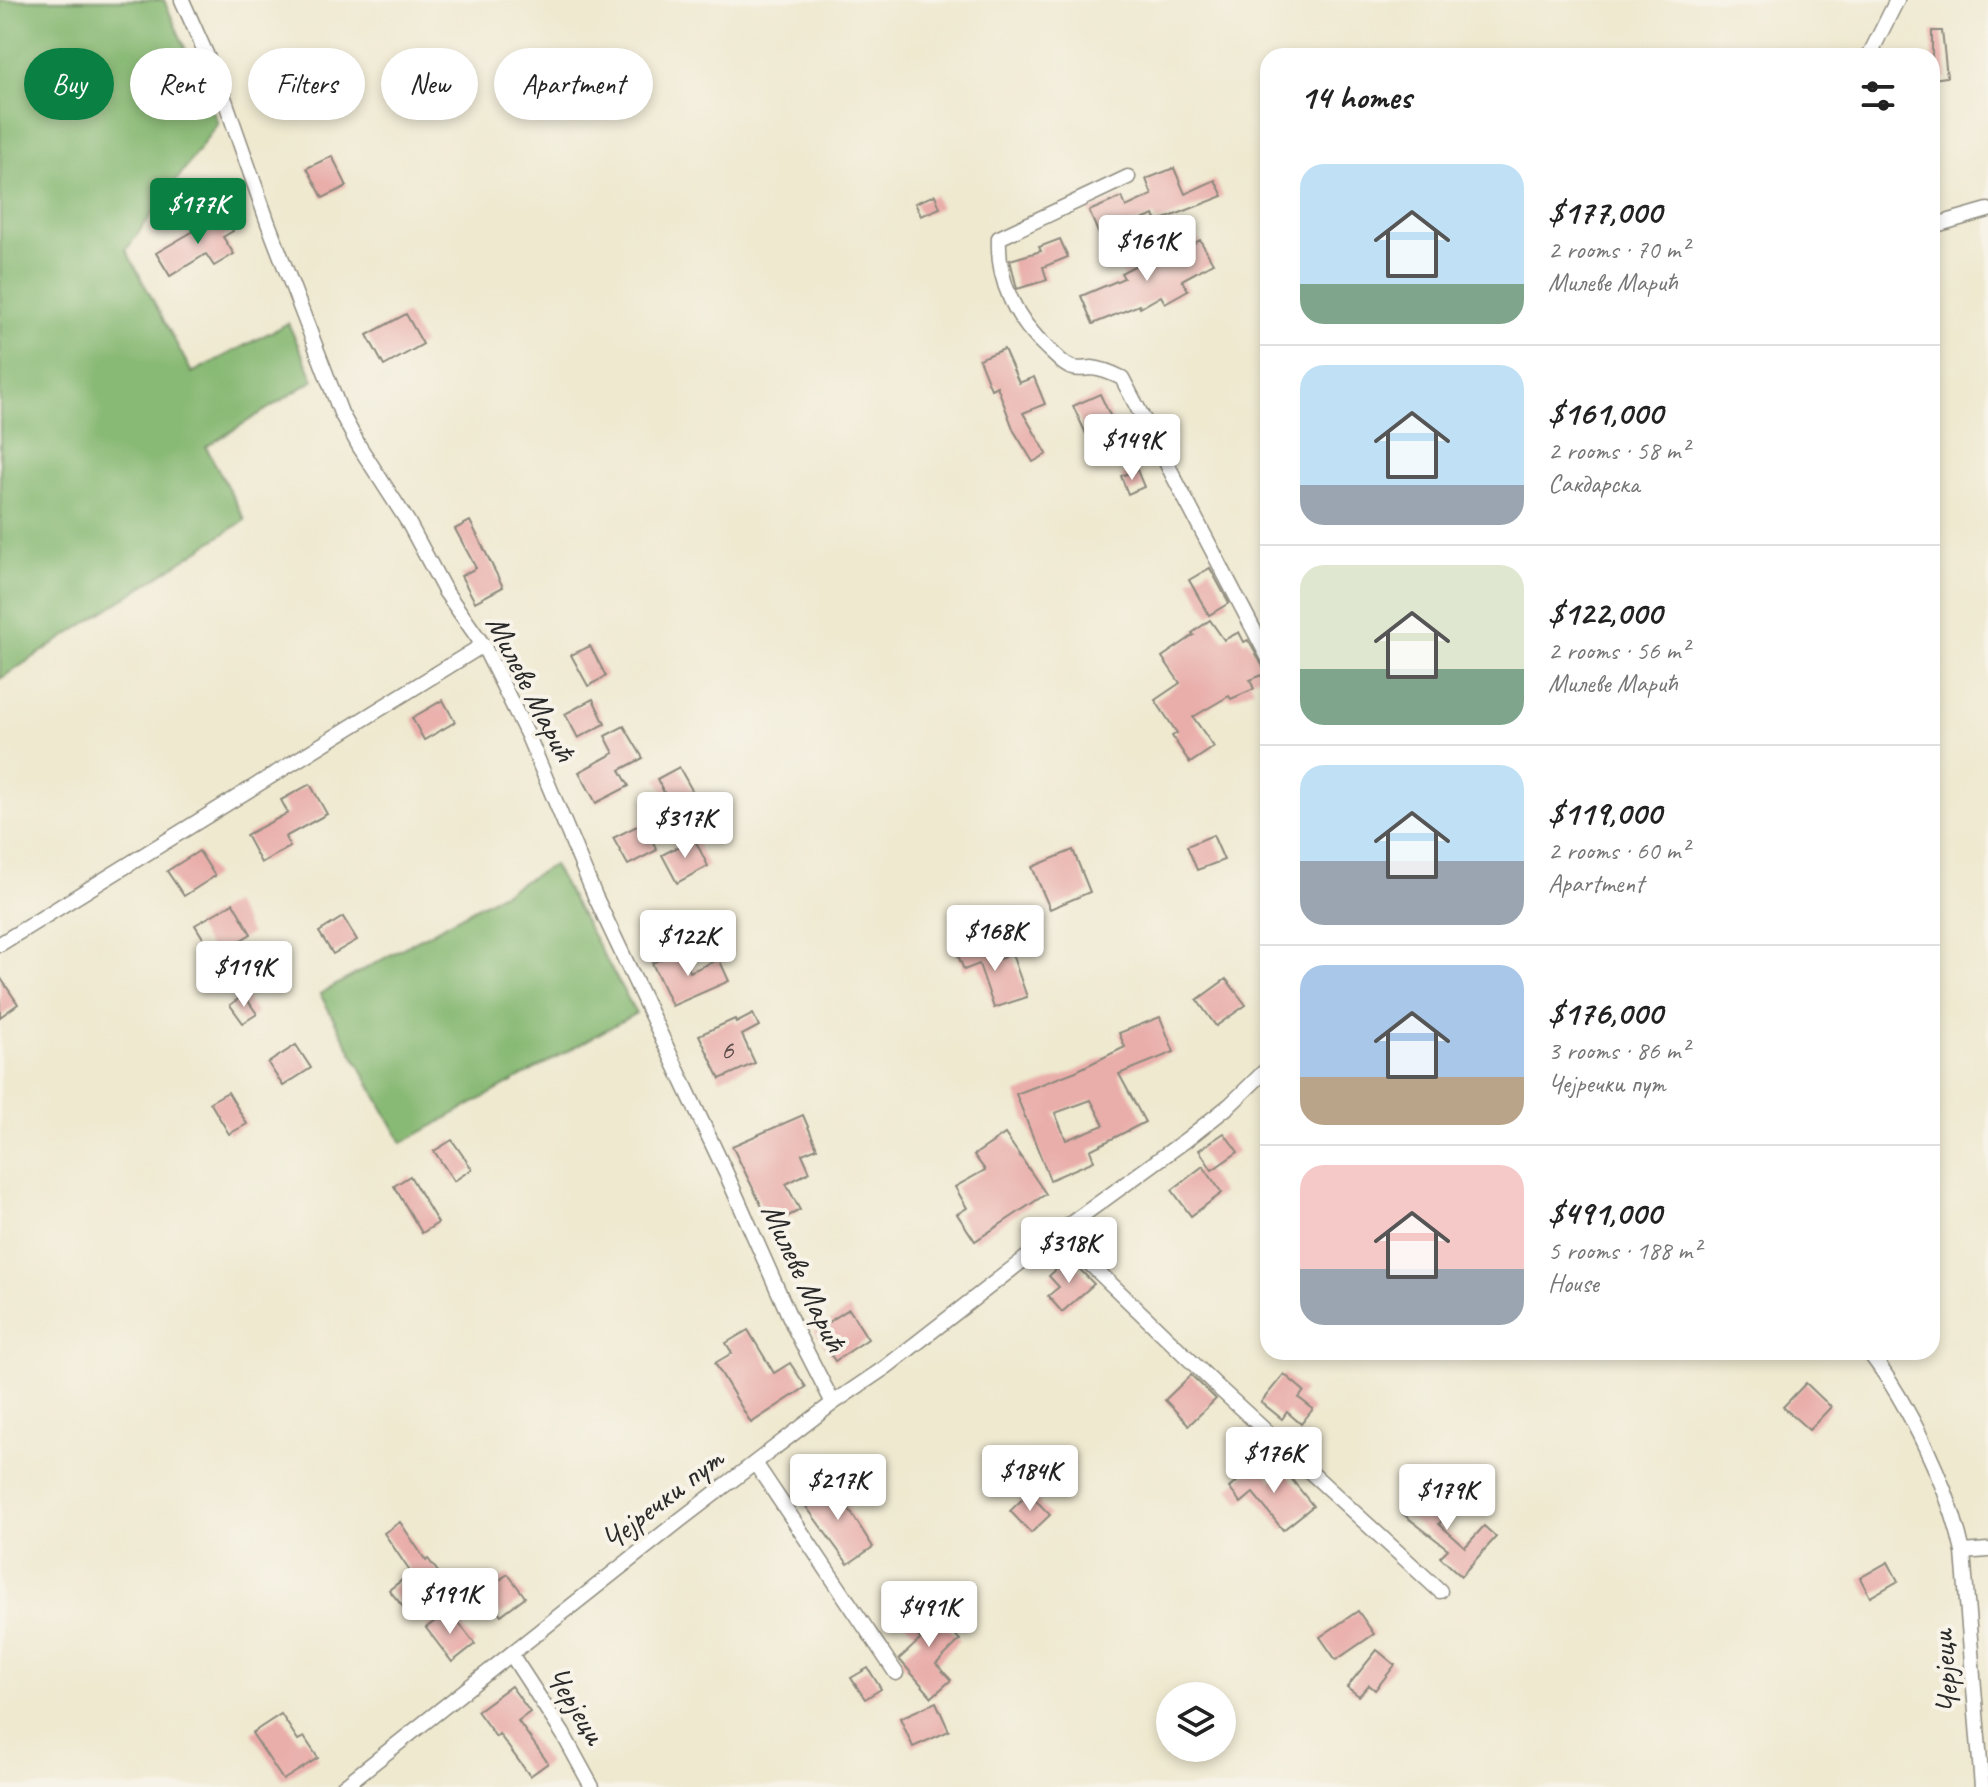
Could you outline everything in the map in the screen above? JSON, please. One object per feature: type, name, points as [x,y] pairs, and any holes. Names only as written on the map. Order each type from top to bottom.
[{"type":"street","name":"Милеве Мaрић","points":[[182,0],[219,83],[268,223],[341,413],[408,522],[445,591],[483,645],[528,736],[595,896],[726,1173],[795,1329],[833,1403]]},
{"type":"street","points":[[1873,48],[1897,0]]},
{"type":"street","points":[[1128,177],[999,238],[1005,288],[1030,332],[1064,363],[1074,369],[1095,368],[1122,378],[1260,642]]},
{"type":"street","points":[[1940,224],[1988,210]]},
{"type":"street","points":[[0,944],[483,645]]},
{"type":"street","name":"Чејречки пут","points":[[343,1787],[833,1403],[886,1367],[1058,1233],[1186,1140],[1230,1105],[1260,1076]]},
{"type":"street","points":[[1058,1233],[1221,1390],[1440,1591]]},
{"type":"street","name":"Черјеци","points":[[1874,1360],[1909,1417],[1956,1518],[1963,1552],[1982,1787]]},
{"type":"street","points":[[755,1463],[896,1673]]},
{"type":"street","points":[[1963,1552],[1988,1550]]},
{"type":"street","name":"Черјеци","points":[[511,1654],[563,1734],[592,1787]]},
{"type":"green space","points":[[0,0],[164,0],[185,48],[130,48],[130,120],[217,120],[218,123],[126,250],[192,373],[288,323],[314,380],[206,447],[245,520],[0,679]]},
{"type":"green space","points":[[553,865],[636,1013],[402,1143],[320,994]]},
{"type":"building","points":[[1932,31],[1942,31],[1947,77],[1940,78],[1940,48],[1932,48]]},
{"type":"building","points":[[332,156],[347,186],[323,198],[307,168]]},
{"type":"building","points":[[1174,168],[1185,194],[1215,180],[1223,196],[1157,222],[1154,215],[1100,237],[1089,211],[1122,197],[1126,207],[1152,195],[1146,179]]},
{"type":"building","points":[[935,195],[940,208],[921,216],[915,203]]},
{"type":"building","points":[[223,214],[233,231],[223,237],[234,254],[214,266],[206,254],[170,276],[156,253]]},
{"type":"building","points":[[1060,239],[1068,257],[1043,267],[1047,280],[1017,289],[1010,260],[1041,251],[1039,247]]},
{"type":"building","points":[[1200,240],[1213,263],[1182,280],[1188,290],[1165,303],[1161,296],[1140,308],[1139,305],[1093,324],[1081,296],[1124,278],[1121,273],[1155,255],[1159,263]]},
{"type":"building","points":[[406,314],[423,344],[384,366],[367,335]]},
{"type":"building","points":[[1004,349],[1019,383],[1034,377],[1045,404],[1023,413],[1047,454],[1033,462],[1014,431],[997,386],[991,389],[979,359]]},
{"type":"building","points":[[1100,394],[1115,426],[1088,438],[1073,406]]},
{"type":"building","points":[[1137,470],[1144,487],[1128,494],[1121,476]]},
{"type":"building","points":[[470,521],[503,587],[475,602],[461,576],[476,568],[455,529]]},
{"type":"building","points":[[1210,568],[1229,603],[1209,615],[1189,580]]},
{"type":"building","points":[[1210,620],[1224,640],[1239,632],[1244,642],[1248,640],[1260,661],[1260,676],[1250,680],[1254,689],[1231,699],[1229,696],[1193,717],[1214,747],[1190,763],[1172,736],[1177,733],[1155,700],[1180,683],[1162,657],[1194,635],[1192,633]]},
{"type":"building","points":[[590,646],[606,676],[588,686],[571,655]]},
{"type":"building","points":[[593,699],[605,724],[578,738],[565,714]]},
{"type":"building","points":[[443,700],[455,722],[424,740],[412,718]]},
{"type":"building","points":[[624,726],[643,758],[620,770],[629,786],[596,803],[579,772],[614,753],[605,736]]},
{"type":"building","points":[[679,767],[693,792],[670,804],[657,779]]},
{"type":"building","points":[[310,784],[327,814],[285,837],[290,847],[261,863],[246,835],[288,813],[281,800]]},
{"type":"building","points":[[643,823],[657,850],[628,865],[613,838]]},
{"type":"building","points":[[1213,835],[1224,860],[1197,870],[1187,846]]},
{"type":"building","points":[[694,838],[708,866],[677,883],[662,855]]},
{"type":"building","points":[[1073,850],[1090,892],[1050,909],[1032,867]]},
{"type":"building","points":[[199,851],[215,876],[184,896],[167,871]]},
{"type":"building","points":[[233,903],[251,934],[214,956],[195,925]]},
{"type":"building","points":[[343,917],[357,940],[333,954],[319,932]]},
{"type":"building","points":[[992,940],[999,959],[1012,954],[1027,997],[994,1008],[979,964],[964,970],[957,953]]},
{"type":"building","points":[[680,951],[690,972],[719,959],[729,981],[672,1006],[652,963]]},
{"type":"building","points":[[0,977],[18,1004],[0,1017]]},
{"type":"building","points":[[1226,979],[1246,1005],[1216,1026],[1197,1000]]},
{"type":"building","points":[[244,995],[257,1014],[243,1023],[230,1005]]},
{"type":"building","points":[[753,1014],[759,1026],[742,1035],[755,1063],[720,1079],[699,1035]]},
{"type":"building","points":[[1160,1017],[1174,1052],[1119,1074],[1145,1122],[1090,1150],[1094,1161],[1050,1180],[1016,1094],[1076,1071],[1125,1047],[1119,1033]],"holes":[[[1091,1100],[1104,1125],[1066,1140],[1055,1113]]]},
{"type":"building","points":[[296,1045],[311,1068],[283,1086],[268,1063]]},
{"type":"building","points":[[228,1092],[247,1124],[229,1134],[210,1102]]},
{"type":"building","points":[[803,1115],[817,1148],[802,1154],[810,1172],[786,1184],[800,1210],[771,1225],[732,1146]]},
{"type":"building","points":[[1224,1133],[1238,1152],[1212,1170],[1199,1150]]},
{"type":"building","points":[[1005,1134],[1046,1194],[975,1241],[957,1214],[967,1208],[955,1187],[985,1170],[974,1155]]},
{"type":"building","points":[[452,1140],[472,1169],[454,1181],[434,1151]]},
{"type":"building","points":[[1203,1166],[1222,1193],[1191,1216],[1172,1190]]},
{"type":"building","points":[[410,1176],[438,1223],[422,1233],[394,1186]]},
{"type":"building","points":[[1069,1258],[1094,1284],[1062,1312],[1048,1296],[1059,1287],[1049,1276]]},
{"type":"building","points":[[849,1309],[868,1339],[835,1361],[815,1331]]},
{"type":"building","points":[[748,1330],[774,1373],[790,1363],[806,1387],[751,1423],[715,1363],[732,1353],[726,1343]]},
{"type":"building","points":[[1284,1374],[1304,1391],[1299,1398],[1313,1409],[1301,1424],[1287,1412],[1282,1419],[1261,1402]]},
{"type":"building","points":[[1191,1375],[1216,1399],[1189,1425],[1165,1400]]},
{"type":"building","points":[[1806,1383],[1831,1407],[1809,1430],[1783,1407]]},
{"type":"building","points":[[1259,1464],[1272,1481],[1285,1471],[1313,1506],[1283,1530],[1253,1493],[1241,1503],[1229,1488]]},
{"type":"building","points":[[831,1481],[873,1547],[848,1564],[802,1501]]},
{"type":"building","points":[[1423,1488],[1450,1510],[1439,1524],[1465,1547],[1484,1526],[1496,1537],[1461,1576],[1440,1557],[1448,1549],[1403,1514]]},
{"type":"building","points":[[1029,1493],[1050,1515],[1031,1533],[1010,1511]]},
{"type":"building","points":[[400,1522],[426,1561],[428,1559],[453,1591],[439,1602],[428,1589],[404,1608],[389,1590],[411,1573],[384,1533]]},
{"type":"building","points":[[1888,1562],[1898,1581],[1870,1597],[1860,1578]]},
{"type":"building","points":[[508,1574],[525,1597],[501,1615],[484,1591]]},
{"type":"building","points":[[925,1603],[960,1640],[936,1664],[951,1680],[932,1697],[899,1659],[921,1639],[905,1622]]},
{"type":"building","points":[[449,1610],[475,1644],[452,1662],[426,1628]]},
{"type":"building","points":[[1358,1611],[1374,1634],[1336,1660],[1320,1637]]},
{"type":"building","points":[[1377,1650],[1395,1665],[1375,1690],[1369,1685],[1359,1696],[1347,1687]]},
{"type":"building","points":[[868,1668],[881,1689],[865,1699],[851,1678]]},
{"type":"building","points":[[511,1686],[530,1712],[518,1721],[548,1763],[530,1776],[499,1734],[496,1737],[477,1711]]},
{"type":"building","points":[[936,1702],[949,1731],[913,1747],[900,1718]]},
{"type":"building","points":[[281,1714],[298,1740],[304,1737],[318,1758],[283,1780],[252,1733]]}]
